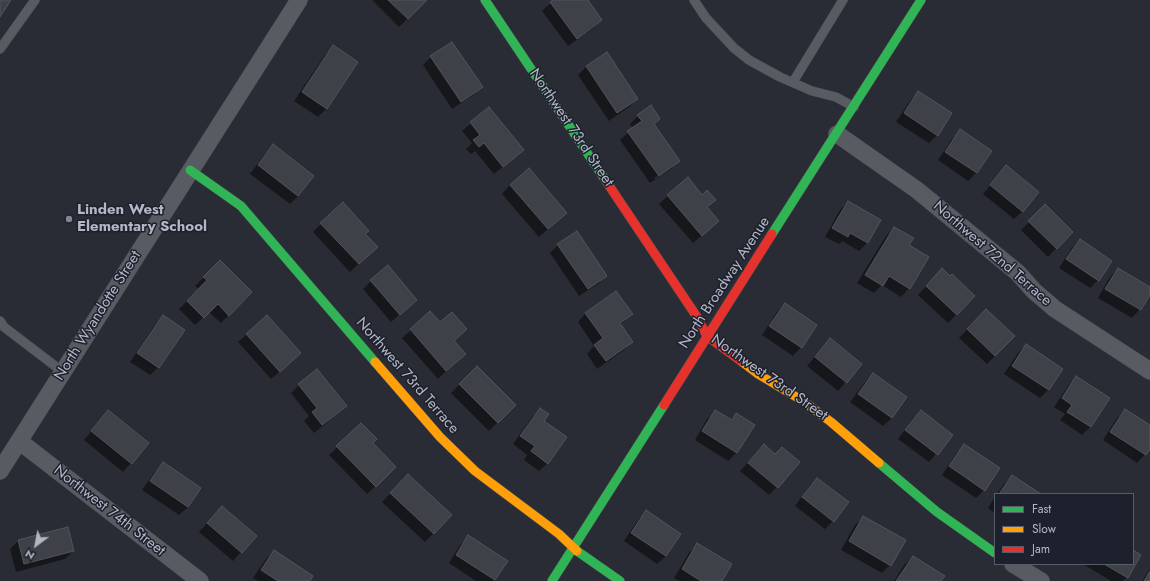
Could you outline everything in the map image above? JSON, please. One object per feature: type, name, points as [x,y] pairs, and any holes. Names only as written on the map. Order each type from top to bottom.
[{"type":"street","name":"North Wyandotte Street","points":[[0,471],[299,0]]},
{"type":"street","name":"Northwest 73rd Street","points":[[485,0],[697,317],[707,336],[758,374],[803,401],[831,422],[937,512],[994,552]]},
{"type":"street","name":"North Broadway Avenue","points":[[552,581],[921,0]]},
{"type":"street","name":"Northwest 72nd Terrace","points":[[837,134],[917,190],[1018,274],[1034,291],[1055,309],[1150,371]]},
{"type":"street","name":"Northwest 73rd Terrace","points":[[190,170],[241,206],[440,437],[475,471],[559,534],[573,548],[620,581]]},
{"type":"street","name":"Northwest 74th Street","points":[[19,441],[200,581]]},
{"type":"street","points":[[1015,565],[1041,581]]},
{"type":"lane","points":[[0,49],[35,0]]},
{"type":"lane","points":[[694,0],[706,18],[734,48],[749,60],[812,91],[836,97],[854,106]]},
{"type":"lane","points":[[793,82],[843,0]]},
{"type":"lane","points":[[0,321],[4,327],[62,372]]},
{"type":"building","points":[[0,0],[11,0],[0,17]]},
{"type":"building","points":[[388,0],[427,0],[408,19]]},
{"type":"building","points":[[553,0],[588,0],[602,20],[577,39],[550,2]]},
{"type":"building","points":[[452,42],[483,87],[461,102],[430,56]]},
{"type":"building","points":[[333,45],[358,62],[327,109],[302,92]]},
{"type":"building","points":[[607,52],[638,99],[617,113],[586,66]]},
{"type":"building","points":[[918,91],[952,113],[938,136],[904,113]]},
{"type":"building","points":[[651,105],[660,119],[654,124],[680,161],[659,176],[627,131],[642,121],[637,115]]},
{"type":"building","points":[[489,107],[524,150],[503,167],[484,143],[479,147],[473,140],[480,135],[470,122]]},
{"type":"building","points":[[960,129],[992,151],[977,173],[945,152]]},
{"type":"building","points":[[273,144],[314,176],[298,196],[258,165]]},
{"type":"building","points":[[1006,165],[1039,192],[1023,212],[990,185]]},
{"type":"building","points":[[529,168],[567,213],[548,229],[510,185]]},
{"type":"building","points":[[688,177],[702,195],[707,190],[716,200],[707,207],[719,221],[702,236],[667,195]]},
{"type":"building","points":[[848,201],[881,220],[868,243],[850,233],[848,237],[832,228]]},
{"type":"building","points":[[343,202],[369,231],[365,234],[378,247],[359,264],[320,223]]},
{"type":"building","points":[[1045,204],[1073,232],[1057,249],[1028,221]]},
{"type":"building","points":[[894,227],[914,238],[909,245],[929,257],[910,289],[889,276],[883,286],[865,275]]},
{"type":"building","points":[[577,231],[607,276],[588,289],[557,244]]},
{"type":"building","points":[[1080,239],[1112,261],[1099,281],[1066,259]]},
{"type":"building","points":[[220,260],[252,292],[229,316],[218,304],[204,318],[187,301],[207,280],[203,277]]},
{"type":"building","points":[[388,265],[417,300],[400,315],[370,280]]},
{"type":"building","points":[[942,268],[950,276],[952,274],[975,296],[957,315],[926,286]]},
{"type":"building","points":[[1118,268],[1150,287],[1150,295],[1141,310],[1105,289]]},
{"type":"building","points":[[616,291],[633,314],[620,323],[633,342],[606,361],[594,345],[603,338],[585,313]]},
{"type":"building","points":[[785,303],[817,325],[802,348],[769,326]]},
{"type":"building","points":[[986,309],[1015,336],[995,356],[967,329]]},
{"type":"building","points":[[430,311],[440,322],[452,312],[467,329],[454,341],[466,354],[446,371],[410,329]]},
{"type":"building","points":[[163,315],[185,330],[159,368],[137,353]]},
{"type":"building","points":[[267,315],[301,353],[280,372],[246,334]]},
{"type":"building","points":[[830,338],[862,364],[847,383],[815,357]]},
{"type":"building","points":[[1026,344],[1063,369],[1049,390],[1012,366]]},
{"type":"building","points":[[477,366],[516,405],[498,423],[459,384]]},
{"type":"building","points":[[317,369],[347,406],[322,425],[312,412],[317,408],[298,384]]},
{"type":"building","points":[[873,373],[907,397],[892,418],[858,394]]},
{"type":"building","points":[[1076,376],[1110,398],[1091,427],[1067,412],[1072,405],[1062,398]]},
{"type":"building","points":[[540,408],[549,414],[544,421],[567,437],[548,464],[531,451],[535,446],[520,436]]},
{"type":"building","points":[[1125,409],[1150,425],[1150,449],[1146,455],[1110,432]]},
{"type":"building","points":[[108,410],[149,443],[132,464],[91,431]]},
{"type":"building","points":[[715,410],[732,420],[736,413],[755,425],[737,453],[702,431]]},
{"type":"building","points":[[921,410],[953,435],[938,455],[905,430]]},
{"type":"building","points":[[361,423],[377,439],[373,443],[396,467],[376,487],[336,446]]},
{"type":"building","points":[[764,444],[775,454],[782,447],[800,462],[778,488],[748,463]]},
{"type":"building","points":[[964,444],[1000,468],[985,491],[949,466]]},
{"type":"building","points":[[163,462],[201,488],[188,507],[150,481]]},
{"type":"building","points":[[408,474],[452,515],[434,534],[390,493]]},
{"type":"building","points":[[1012,475],[1039,493],[1000,493]]},
{"type":"building","points":[[817,478],[849,502],[834,522],[802,497]]},
{"type":"building","points":[[222,506],[257,536],[242,553],[207,523]]},
{"type":"building","points":[[646,510],[681,534],[666,556],[631,533]]},
{"type":"building","points":[[863,516],[906,540],[891,566],[849,541]]},
{"type":"building","points":[[68,527],[74,551],[24,564],[18,540]]},
{"type":"building","points":[[468,535],[508,561],[495,580],[456,555]]},
{"type":"building","points":[[697,543],[732,564],[722,581],[701,581],[682,569]]},
{"type":"building","points":[[274,550],[313,576],[310,581],[278,581],[261,570]]},
{"type":"building","points":[[1134,551],[1141,555],[1128,578],[1106,565],[1134,565]]},
{"type":"building","points":[[913,556],[945,576],[941,581],[896,581]]},
{"type":"building","points":[[1150,571],[1150,581],[1144,581]]},
{"type":"traffic: fast","points":[[485,0],[606,181]]},
{"type":"traffic: fast","points":[[772,234],[921,0]]},
{"type":"traffic: fast","points":[[190,170],[241,206],[375,362]]},
{"type":"traffic: fast","points":[[552,581],[664,405]]},
{"type":"traffic: fast","points":[[879,463],[937,512],[994,552]]},
{"type":"traffic: fast","points":[[577,551],[620,581]]},
{"type":"traffic: slow","points":[[741,361],[758,374],[803,401],[831,422],[879,463]]},
{"type":"traffic: slow","points":[[375,362],[440,437],[475,471],[559,534],[577,551]]},
{"type":"traffic: jam","points":[[606,181],[697,317],[707,336],[741,361]]},
{"type":"traffic: jam","points":[[664,405],[772,234]]},
{"type":"place","name":"Linden West Elementary School","points":[[69,219]]}]
